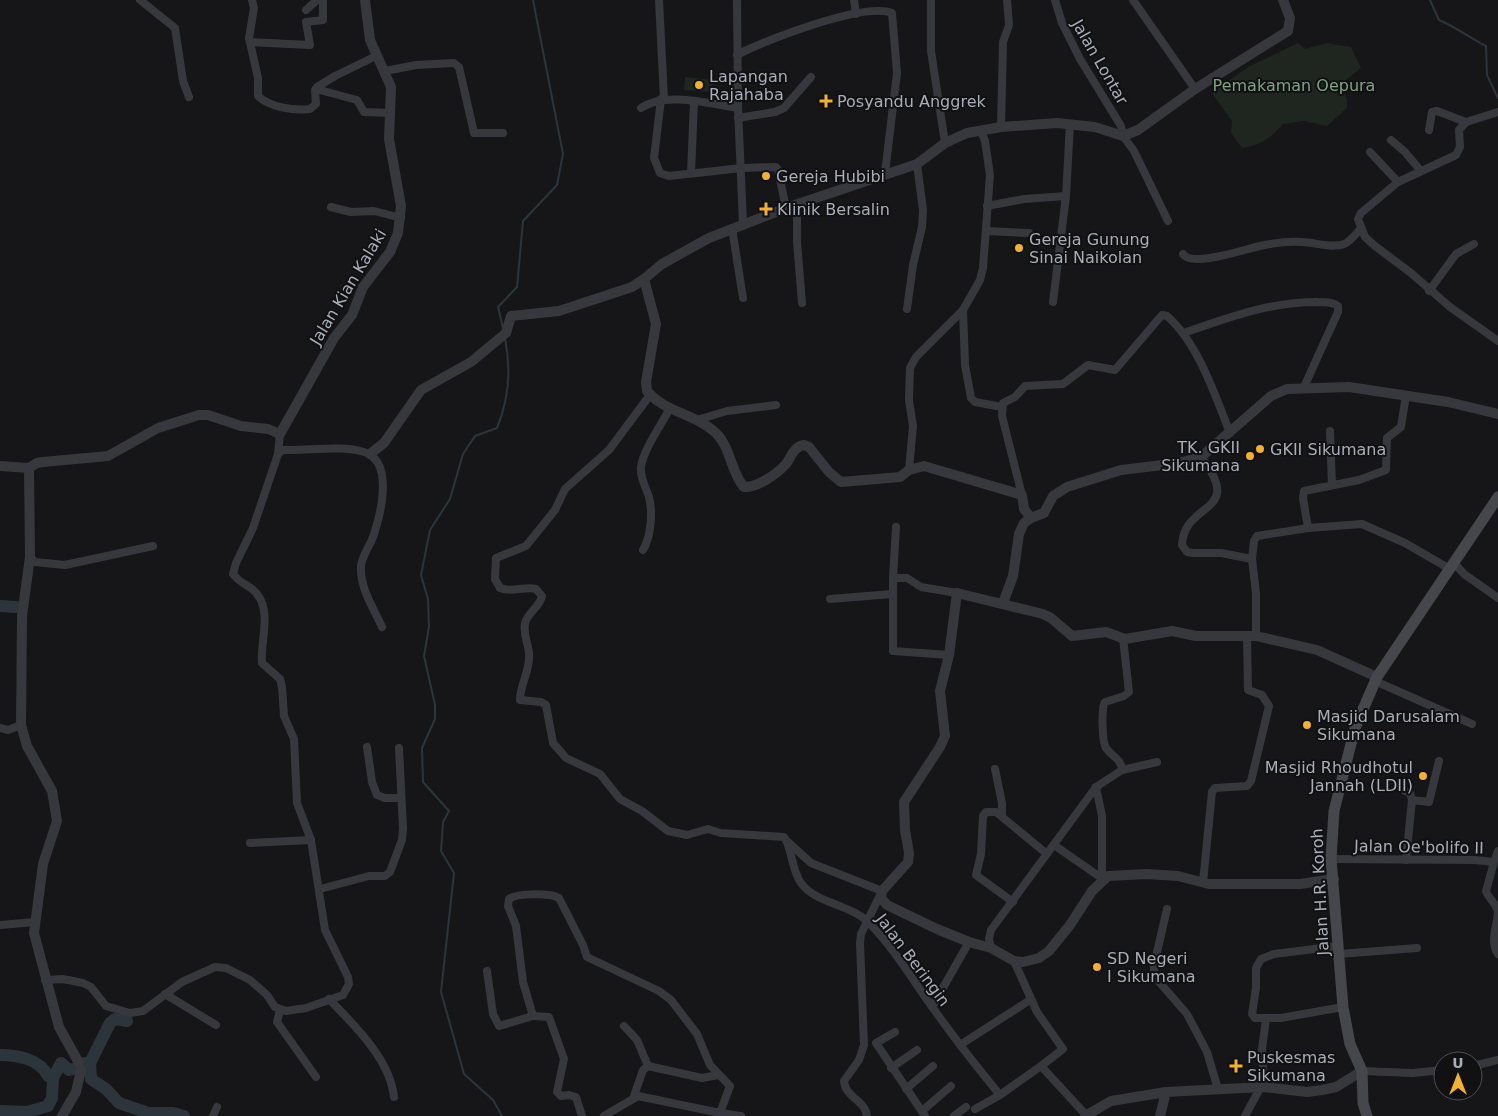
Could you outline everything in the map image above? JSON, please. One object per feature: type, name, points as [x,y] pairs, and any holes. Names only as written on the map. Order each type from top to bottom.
[{"type":"main road","name":"Jalan H.R. Koroh","points":[[1367,1116],[1363,1103],[1362,1071],[1350,1044],[1343,1007],[1331,859],[1334,812],[1355,728],[1376,679],[1497,503]]},
{"type":"street","points":[[140,0],[175,28],[183,81],[189,96]]},
{"type":"street","points":[[252,0],[254,8],[249,30],[258,78],[258,98],[280,107],[310,108],[316,104],[316,89]]},
{"type":"street","points":[[306,10],[317,0]]},
{"type":"street","points":[[250,42],[310,45],[306,22],[323,20],[323,0]]},
{"type":"street","name":"Jalan Kian Kalaki","points":[[280,434],[334,338],[352,315],[367,281],[396,243],[401,218],[402,206],[389,139],[391,87],[369,36],[365,0]]},
{"type":"street","points":[[659,0],[662,99],[655,145],[657,170],[664,175],[776,167],[786,208]]},
{"type":"street","points":[[737,0],[738,118],[742,168],[743,224]]},
{"type":"street","points":[[854,0],[856,14]]},
{"type":"street","points":[[931,0],[931,51],[945,144]]},
{"type":"street","points":[[1001,127],[1003,42],[1009,25],[1007,0]]},
{"type":"street","name":"Jalan Lontar","points":[[1055,0],[1062,23],[1121,126],[1123,136],[1134,151],[1168,221]]},
{"type":"street","points":[[1133,0],[1195,89]]},
{"type":"street","points":[[370,454],[384,443],[422,390],[472,362],[506,333],[509,318],[513,314],[559,311],[632,287],[662,264],[692,246],[732,228],[786,208],[917,164],[945,144],[968,133],[1001,127],[1057,122],[1114,131],[1123,136],[1138,130],[1195,89],[1288,31],[1290,28],[1290,18],[1283,0]]},
{"type":"street","points":[[737,55],[791,32],[856,14],[886,11],[894,16],[897,74],[885,174]]},
{"type":"street","points":[[316,89],[335,76],[376,56]]},
{"type":"street","points":[[385,71],[416,65],[454,63],[460,67],[474,133],[504,133]]},
{"type":"street","points":[[738,118],[775,112],[784,108],[811,77]]},
{"type":"street","points":[[316,89],[357,100],[364,112],[391,113]]},
{"type":"street","points":[[641,108],[662,99],[738,108]]},
{"type":"street","points":[[691,173],[694,102]]},
{"type":"street","points":[[1429,130],[1432,112],[1437,111],[1466,122]]},
{"type":"street","points":[[1498,112],[1466,122],[1459,130],[1458,153],[1398,182],[1361,213],[1358,219],[1361,228],[1374,246],[1498,342]]},
{"type":"street","points":[[1052,302],[1066,196],[1070,124]]},
{"type":"street","points":[[908,470],[913,426],[909,400],[910,368],[916,357],[963,310],[980,280],[990,175],[985,141],[981,130]]},
{"type":"street","points":[[1391,140],[1405,152],[1420,170]]},
{"type":"street","points":[[1370,152],[1398,182]]},
{"type":"street","points":[[907,309],[913,265],[922,228],[923,210],[917,164]]},
{"type":"street","points":[[987,206],[1024,199],[1066,196]]},
{"type":"street","points":[[797,204],[797,242],[802,303]]},
{"type":"street","points":[[333,206],[376,211],[401,218]]},
{"type":"street","points":[[732,228],[744,298]]},
{"type":"street","points":[[1183,254],[1188,259],[1200,260],[1234,251],[1285,242],[1314,242],[1338,246],[1350,240],[1361,228]]},
{"type":"street","points":[[986,231],[1029,233]]},
{"type":"street","points":[[1430,291],[1441,271],[1456,254],[1474,244]]},
{"type":"street","points":[[644,279],[656,324],[646,382],[647,391],[670,408],[697,420],[722,440],[744,487],[752,486],[776,473],[788,461],[795,449],[804,445],[816,454],[829,472],[841,482],[900,478],[908,470],[924,466],[1022,495]]},
{"type":"street","points":[[1184,333],[1262,307],[1303,302],[1332,303],[1338,306],[1338,312],[1304,387]]},
{"type":"street","points":[[963,310],[965,365],[971,398],[974,402],[1002,407]]},
{"type":"street","points":[[1031,518],[1024,509],[1002,416],[1002,407],[1025,386],[1063,384],[1088,366],[1115,370],[1162,315],[1167,316],[1184,333],[1211,386],[1230,433]]},
{"type":"street","points":[[1003,603],[1013,576],[1019,534],[1024,523],[1044,513],[1053,496],[1067,487],[1121,470],[1179,463],[1201,457],[1276,392],[1304,387],[1348,388],[1458,404],[1498,414]]},
{"type":"street","points":[[650,395],[609,450],[565,489],[555,510],[526,546],[496,558],[495,579],[500,588],[507,590],[528,587],[536,589],[542,596],[525,624],[524,636],[529,659],[520,689],[520,700],[541,702],[546,705],[553,743],[566,758],[600,774],[620,799],[642,811],[668,832],[687,835],[708,829],[721,832],[782,836],[811,862],[882,891]]},
{"type":"street","points":[[1308,528],[1303,494],[1309,489],[1359,480],[1386,470],[1386,442],[1388,436],[1401,427],[1406,395]]},
{"type":"street","points":[[697,420],[727,411],[776,404]]},
{"type":"street","points":[[643,550],[650,539],[651,531],[650,500],[642,477],[642,462],[670,408]]},
{"type":"street","points":[[0,466],[29,468],[33,464],[43,462],[108,456],[149,432],[199,415],[208,415],[241,426],[268,429],[280,434],[278,454],[253,528],[236,563],[234,574],[240,583],[252,589],[261,600],[265,622],[262,663],[280,679],[284,716],[291,728],[295,747],[297,803],[310,840],[320,889],[325,930],[348,977],[348,984],[343,994],[306,1008],[280,1010],[270,1002],[259,986],[226,968],[215,967],[182,982],[143,1011],[130,1013],[106,1006],[91,987],[83,983],[63,979],[46,980]]},
{"type":"street","points":[[1330,431],[1332,485]]},
{"type":"street","points":[[278,454],[283,450],[353,450],[370,454],[377,461],[381,470],[384,498],[374,534],[362,565],[362,586],[382,627]]},
{"type":"street","points":[[1201,457],[1215,476],[1217,491],[1208,509],[1189,524],[1183,541],[1184,549],[1193,553],[1221,553],[1252,559]]},
{"type":"street","points":[[29,468],[30,558],[22,616],[21,725],[27,746],[52,791],[57,810],[54,833],[43,864],[35,922],[35,943],[59,1027],[80,1066],[76,1092],[62,1116]]},
{"type":"street","points":[[1203,882],[1212,792],[1215,788],[1247,786],[1251,781],[1269,706],[1262,695],[1248,690],[1251,635],[1256,593],[1252,559],[1254,541],[1257,536],[1308,528],[1362,524],[1452,566],[1498,598]]},
{"type":"street","points":[[896,527],[892,594],[893,651],[949,655]]},
{"type":"street","points":[[30,558],[34,562],[65,565],[153,546]]},
{"type":"street","points":[[893,578],[907,578],[921,588],[957,593],[1003,603],[1051,618],[1072,636],[1106,632],[1123,638],[1172,631],[1196,636],[1251,635],[1317,650],[1472,724]]},
{"type":"street","points":[[867,1116],[863,1105],[846,1091],[844,1082],[859,1060],[864,1045],[861,934],[882,891],[908,862],[909,853],[905,830],[904,802],[940,747],[945,726],[940,691],[949,655],[957,593]]},
{"type":"street","points":[[830,599],[892,594]]},
{"type":"street","points":[[1122,770],[1119,760],[1108,750],[1105,744],[1102,708],[1105,702],[1124,696],[1129,692],[1123,638]]},
{"type":"street","points":[[0,728],[8,730],[21,725]]},
{"type":"street","points":[[367,747],[372,782],[377,795],[385,798],[401,798]]},
{"type":"street","points":[[320,889],[369,876],[385,876],[390,872],[402,840],[399,748]]},
{"type":"street","points":[[1412,800],[1429,802],[1439,761]]},
{"type":"street","points":[[991,948],[989,939],[991,930],[1096,787],[1122,770],[1157,762]]},
{"type":"street","points":[[995,769],[1002,804],[1002,816]]},
{"type":"street","points":[[1096,787],[1102,816],[1102,879]]},
{"type":"street","points":[[1406,791],[1410,793],[1412,800],[1406,860]]},
{"type":"street","points":[[1013,902],[977,878],[975,873],[981,854],[983,816],[991,811],[1002,816],[1047,854]]},
{"type":"street","points":[[250,843],[310,840]]},
{"type":"street","name":"Jalan Beringin","points":[[787,841],[792,866],[805,888],[851,910],[868,922],[901,962],[960,1045],[1000,1095]]},
{"type":"street","points":[[1054,845],[1102,879]]},
{"type":"street","name":"Jalan Oe'bolifo II","points":[[1331,859],[1475,860],[1494,862],[1498,851]]},
{"type":"street","points":[[1494,862],[1486,891],[1498,910],[1495,936],[1495,949],[1498,954]]},
{"type":"street","points":[[882,891],[881,898],[887,905],[969,942],[991,948],[1014,961],[1031,961],[1049,951],[1102,879],[1114,875],[1148,874],[1178,876],[1203,882],[1300,884],[1334,879]]},
{"type":"street","points":[[533,1016],[522,982],[516,922],[508,903],[515,896],[552,895],[559,898],[568,912],[587,957],[659,991],[675,1004],[697,1034],[710,1065],[718,1076],[730,1086],[720,1114]]},
{"type":"street","points":[[1166,910],[1154,965],[1154,976],[1187,1014],[1207,1052],[1218,1089]]},
{"type":"street","points":[[0,925],[35,922]]},
{"type":"street","points":[[932,1007],[969,942]]},
{"type":"street","points":[[1343,1007],[1266,1019],[1255,1018],[1252,1014],[1258,963],[1266,956],[1274,954],[1417,948]]},
{"type":"street","points":[[975,1109],[1000,1095],[1062,1049],[1030,1000],[1014,961]]},
{"type":"street","points":[[487,970],[493,1014],[499,1026],[533,1016],[549,1017],[564,1059],[557,1092],[561,1096],[569,1094],[576,1097],[582,1116]]},
{"type":"street","points":[[165,994],[216,1025]]},
{"type":"street","points":[[329,999],[352,1023],[382,1064],[391,1082],[394,1097]]},
{"type":"street","points":[[960,1045],[1030,1000]]},
{"type":"street","points":[[280,1010],[277,1022],[316,1077]]},
{"type":"street","points":[[1245,1116],[1262,1087],[1264,1075],[1262,1049],[1266,1019]]},
{"type":"street","points":[[624,1026],[637,1040],[648,1066]]},
{"type":"street","points":[[895,1032],[876,1043],[923,1114],[951,1086]]},
{"type":"street","points":[[891,1068],[917,1050]]},
{"type":"street","points":[[1483,1064],[1498,1060]]},
{"type":"street","points":[[648,1066],[702,1078],[718,1076]]},
{"type":"street","points":[[634,1096],[643,1070],[648,1066]]},
{"type":"street","points":[[906,1089],[934,1066]]},
{"type":"street","points":[[1041,1066],[1085,1116],[1111,1101],[1166,1092],[1262,1087],[1307,1092],[1336,1087],[1362,1071],[1413,1073],[1433,1071]]},
{"type":"street","points":[[1160,1116],[1166,1092]]},
{"type":"street","points":[[604,1116],[634,1096],[647,1096],[720,1114],[741,1116]]},
{"type":"street","points":[[213,1116],[217,1107]]},
{"type":"street","points":[[954,1116],[966,1107]]},
{"type":"green space","name":"Pemakaman Oepura","points":[[1298,43],[1305,49],[1327,43],[1351,47],[1361,68],[1341,84],[1347,100],[1347,108],[1327,126],[1304,121],[1283,124],[1265,140],[1242,148],[1231,133],[1232,121],[1212,93],[1248,67]]},
{"type":"green space","name":"Lapangan Rajahaba","points":[[685,77],[713,80],[712,92],[684,90]]},
{"type":"waterway","points":[[503,328],[498,307],[517,287],[523,221],[557,185],[563,154],[533,0]]},
{"type":"waterway","points":[[1430,0],[1439,20],[1486,46],[1487,75],[1498,98]]},
{"type":"waterway","points":[[502,1116],[493,1100],[464,1074],[441,992],[454,873],[441,851],[443,822],[449,811],[423,782],[422,748],[435,719],[435,705],[424,656],[429,627],[428,599],[421,575],[430,530],[450,499],[463,454],[475,436],[497,428],[501,417],[508,383],[505,338]]},
{"type":"waterway","points":[[0,606],[16,607]]},
{"type":"waterway","points":[[90,1063],[110,1023],[115,1019],[127,1021]]},
{"type":"waterway","points":[[0,1055],[21,1057],[34,1062],[48,1076],[53,1078],[61,1063],[69,1070],[82,1067],[85,1063],[90,1063],[91,1079],[106,1089],[119,1103],[148,1113],[173,1113],[184,1116]]},
{"type":"waterway","points":[[0,1111],[27,1112],[48,1106],[52,1098],[53,1078]]},
{"type":"place","name":"Lapangan Rajahaba","points":[[699,85]]},
{"type":"place","name":"Posyandu Anggrek","points":[[826,101]]},
{"type":"place","name":"Gereja Hubibi","points":[[766,176]]},
{"type":"place","name":"Klinik Bersalin","points":[[766,209]]},
{"type":"place","name":"Gereja Gunung Sinai Naikolan","points":[[1019,248]]},
{"type":"place","name":"GKII Sikumana","points":[[1260,449]]},
{"type":"place","name":"TK. GKII Sikumana","points":[[1250,456]]},
{"type":"place","name":"Masjid Darusalam Sikumana","points":[[1307,725]]},
{"type":"place","name":"Masjid Rhoudhotul Jannah (LDII)","points":[[1423,776]]},
{"type":"place","name":"SD Negeri I Sikumana","points":[[1097,967]]},
{"type":"place","name":"Puskesmas Sikumana","points":[[1236,1066]]}]
